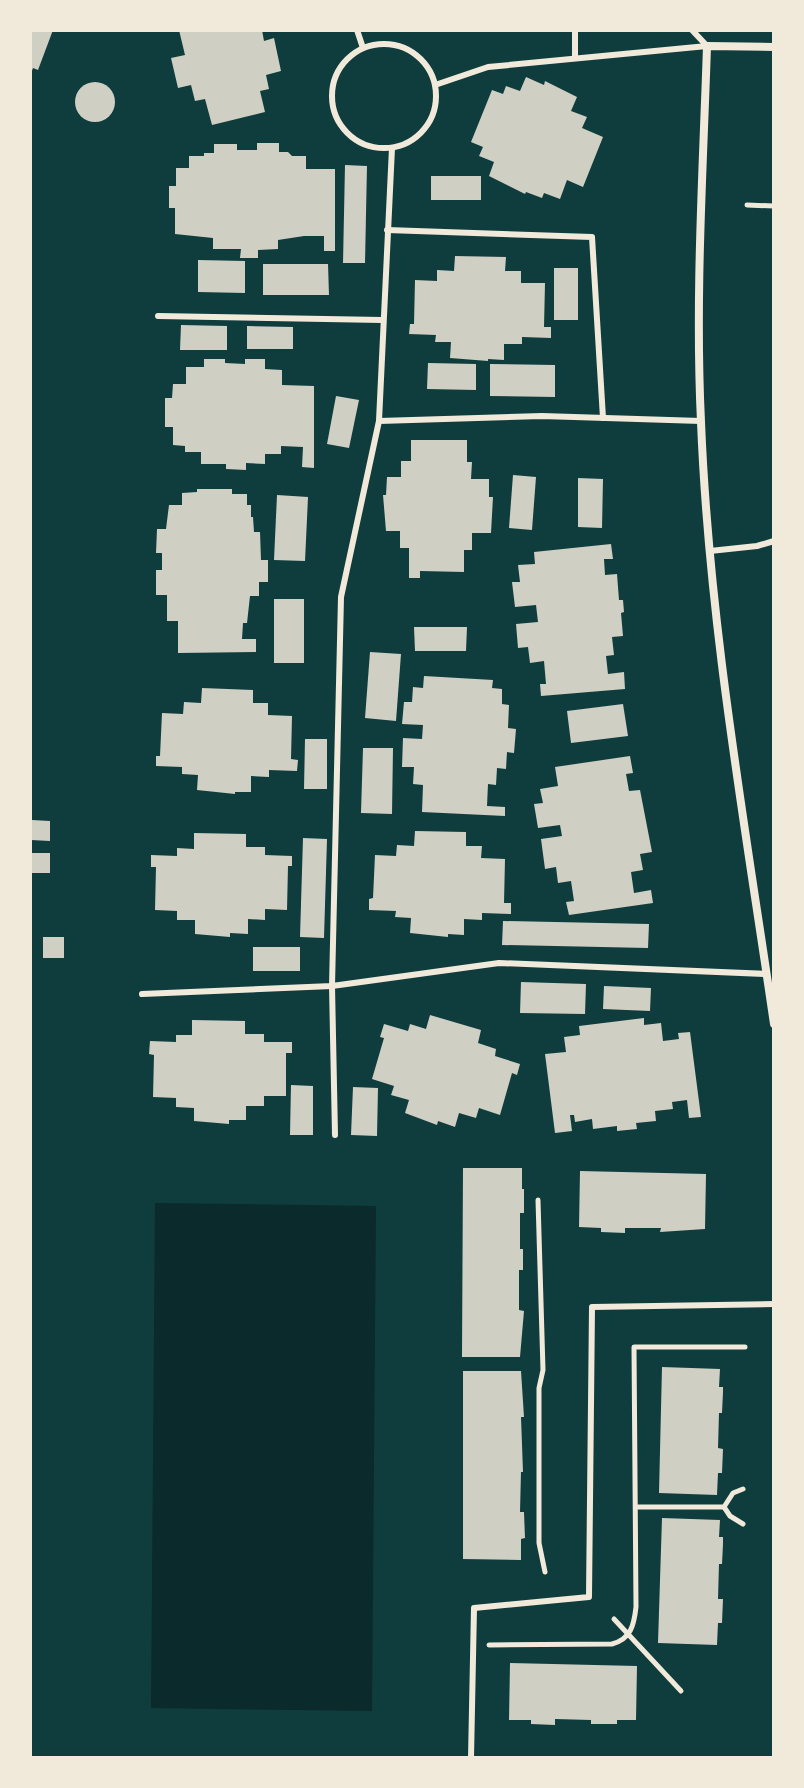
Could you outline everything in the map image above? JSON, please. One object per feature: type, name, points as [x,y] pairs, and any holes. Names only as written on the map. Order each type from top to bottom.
[{"type":"street","points":[[774,47],[707,46],[699,319],[701,421],[710,551],[728,716],[774,1024]]},
{"type":"lane","points":[[357,30],[363,48]]},
{"type":"lane","points":[[575,30],[575,58]]},
{"type":"lane","points":[[692,30],[707,46]]},
{"type":"lane","points":[[377,44],[408,49],[429,71],[435,85],[436,102],[422,132],[392,148],[375,148],[359,143],[337,119],[332,103],[332,86],[338,70],[348,57],[377,44]]},
{"type":"lane","points":[[435,85],[488,67],[707,46]]},
{"type":"lane","points":[[335,1135],[332,986],[341,597],[379,421],[392,148]]},
{"type":"lane","points":[[387,230],[592,237],[603,418]]},
{"type":"lane","points":[[158,316],[382,320]]},
{"type":"lane","points":[[379,421],[542,416],[701,421]]},
{"type":"lane","points":[[710,551],[774,541]]},
{"type":"lane","points":[[142,994],[332,986],[499,963],[767,974]]},
{"type":"lane","points":[[471,1758],[474,1608],[589,1597],[592,1307],[774,1304]]},
{"type":"path","points":[[747,205],[774,206]]},
{"type":"path","points":[[538,1200],[543,1370],[539,1388],[539,1543],[545,1572]]},
{"type":"path","points":[[724,1507],[733,1493],[743,1489]]},
{"type":"path","points":[[637,1507],[724,1507]]},
{"type":"path","points":[[724,1507],[730,1516],[743,1524]]},
{"type":"path","points":[[614,1619],[681,1691]]},
{"type":"water","points":[[155,1203],[376,1206],[372,1711],[151,1708]]},
{"type":"building","points":[[30,30],[53,30],[38,70],[33,68],[30,76]]},
{"type":"building","points":[[179,30],[262,30],[264,41],[274,38],[281,71],[266,75],[269,89],[260,91],[265,112],[212,125],[205,99],[195,101],[191,85],[178,88],[171,58],[185,55]]},
{"type":"building","points":[[526,77],[544,85],[545,81],[577,97],[571,111],[587,117],[582,128],[603,137],[583,187],[567,180],[560,199],[544,193],[542,198],[525,194],[489,176],[494,162],[479,156],[483,147],[471,142],[492,90],[503,94],[506,86],[520,91]]},
{"type":"building","points":[[95,82],[109,88],[115,102],[109,116],[95,122],[81,116],[75,102],[81,88]]},
{"type":"building","points":[[257,143],[279,143],[279,152],[306,156],[306,169],[335,169],[335,251],[324,251],[324,236],[304,236],[278,240],[278,249],[258,250],[258,258],[240,258],[241,249],[213,249],[213,238],[175,234],[175,208],[169,208],[169,186],[176,186],[176,168],[189,168],[189,156],[214,153],[214,144],[237,144],[237,150],[257,150]]},
{"type":"building","points":[[345,165],[367,166],[365,263],[343,263]]},
{"type":"building","points":[[431,176],[481,176],[481,200],[431,200]]},
{"type":"building","points":[[455,256],[506,257],[505,271],[521,271],[521,283],[545,283],[544,327],[551,327],[551,338],[522,337],[522,344],[504,344],[504,360],[488,361],[450,358],[451,342],[435,342],[436,335],[409,334],[410,324],[414,324],[415,280],[437,281],[437,270],[454,271]]},
{"type":"building","points":[[198,260],[245,261],[245,293],[198,292]]},
{"type":"building","points":[[263,264],[328,264],[329,295],[263,295]]},
{"type":"building","points":[[554,268],[578,268],[578,320],[554,320]]},
{"type":"building","points":[[181,325],[227,326],[227,350],[180,350]]},
{"type":"building","points":[[247,326],[293,327],[293,349],[247,349]]},
{"type":"building","points":[[204,359],[225,359],[225,363],[245,364],[245,359],[265,359],[265,369],[282,370],[282,385],[314,386],[314,468],[302,467],[303,447],[281,446],[281,454],[265,454],[265,464],[246,463],[246,470],[226,469],[226,464],[201,464],[201,452],[185,452],[185,446],[173,445],[173,427],[165,427],[165,398],[172,398],[173,384],[186,384],[186,367],[204,367]]},
{"type":"building","points":[[428,363],[476,364],[476,390],[427,389]]},
{"type":"building","points":[[490,364],[555,365],[555,397],[490,396]]},
{"type":"building","points":[[336,396],[359,400],[349,448],[327,444]]},
{"type":"building","points":[[411,440],[467,440],[467,462],[472,462],[471,479],[489,479],[489,497],[493,497],[491,533],[472,533],[472,550],[464,550],[464,572],[420,571],[420,578],[409,578],[409,548],[400,548],[400,531],[386,531],[383,495],[386,495],[387,477],[401,477],[401,461],[411,461]]},
{"type":"building","points":[[513,475],[536,477],[532,530],[509,528]]},
{"type":"building","points":[[578,478],[603,479],[602,528],[578,527]]},
{"type":"building","points":[[197,489],[232,489],[232,494],[247,494],[247,505],[251,505],[254,532],[260,532],[261,560],[268,560],[268,582],[259,582],[259,596],[250,596],[247,623],[243,623],[242,639],[256,639],[256,652],[178,653],[178,621],[167,621],[167,595],[156,595],[156,570],[162,570],[162,553],[156,553],[157,529],[166,529],[169,505],[182,505],[182,493],[197,492]]},
{"type":"building","points":[[277,495],[308,497],[305,561],[274,560]]},
{"type":"building","points":[[611,544],[613,559],[604,559],[605,575],[617,574],[619,600],[623,600],[623,636],[612,637],[614,655],[606,656],[608,674],[624,672],[625,689],[541,696],[540,684],[546,684],[544,661],[530,663],[528,647],[518,648],[516,624],[538,622],[536,605],[515,607],[512,582],[520,582],[518,565],[535,564],[534,552]]},
{"type":"building","points":[[274,599],[304,599],[304,663],[274,663]]},
{"type":"building","points":[[414,627],[467,627],[466,651],[415,651]]},
{"type":"building","points":[[370,652],[401,654],[396,721],[365,718]]},
{"type":"building","points":[[424,676],[493,680],[492,688],[502,689],[502,704],[509,705],[508,728],[516,729],[514,753],[507,752],[506,769],[497,768],[496,785],[488,784],[487,806],[505,807],[505,816],[422,812],[423,785],[413,784],[414,767],[402,767],[403,738],[422,739],[423,725],[402,724],[404,702],[412,702],[413,687],[423,688]]},
{"type":"building","points":[[202,688],[253,690],[253,703],[268,703],[268,715],[292,716],[291,759],[298,760],[297,771],[269,770],[269,777],[251,776],[251,792],[235,794],[197,790],[198,775],[182,774],[182,767],[156,766],[156,756],[160,756],[162,713],[183,714],[184,702],[201,703]]},
{"type":"building","points":[[623,704],[628,736],[571,743],[567,711]]},
{"type":"building","points":[[305,739],[327,739],[327,789],[304,789]]},
{"type":"building","points":[[363,748],[393,748],[392,814],[361,813]]},
{"type":"building","points":[[630,756],[633,773],[626,774],[629,791],[640,790],[652,852],[640,854],[643,870],[631,872],[634,893],[651,890],[653,903],[569,915],[566,902],[574,901],[571,881],[558,883],[556,867],[545,869],[541,839],[562,836],[560,825],[538,828],[534,804],[543,803],[540,789],[558,786],[555,767]]},
{"type":"building","points":[[32,820],[50,821],[50,841],[31,840]]},
{"type":"building","points":[[415,831],[466,832],[466,846],[482,846],[481,858],[505,859],[504,903],[511,903],[511,914],[482,913],[482,920],[464,919],[464,935],[448,934],[448,937],[410,933],[411,918],[395,917],[396,911],[369,910],[369,899],[373,898],[375,855],[396,856],[397,845],[414,846]]},
{"type":"building","points":[[194,833],[246,834],[246,847],[265,847],[265,855],[292,856],[292,866],[288,866],[287,910],[265,909],[265,920],[248,919],[248,934],[230,933],[230,937],[195,934],[195,920],[177,920],[177,911],[155,910],[156,867],[151,867],[151,855],[177,856],[177,848],[194,849]]},
{"type":"building","points":[[303,838],[327,839],[324,938],[300,937]]},
{"type":"building","points":[[32,853],[50,853],[50,873],[31,873]]},
{"type":"building","points":[[503,921],[649,924],[648,948],[502,945]]},
{"type":"building","points":[[43,937],[64,937],[64,958],[43,958]]},
{"type":"building","points":[[253,947],[300,947],[300,971],[253,971]]},
{"type":"building","points":[[521,982],[586,984],[585,1014],[520,1013]]},
{"type":"building","points":[[604,986],[651,988],[650,1011],[603,1009]]},
{"type":"building","points":[[430,1015],[481,1030],[478,1043],[496,1049],[495,1056],[520,1064],[517,1075],[512,1073],[500,1115],[479,1108],[476,1118],[459,1113],[455,1127],[438,1121],[437,1125],[405,1113],[409,1100],[391,1095],[394,1086],[372,1079],[384,1038],[380,1037],[384,1024],[408,1031],[410,1024],[426,1029]]},
{"type":"building","points":[[644,1018],[644,1025],[661,1023],[663,1041],[679,1039],[678,1033],[690,1032],[701,1117],[689,1118],[687,1100],[672,1102],[673,1109],[655,1111],[656,1121],[636,1123],[637,1129],[617,1131],[617,1126],[593,1129],[592,1119],[575,1122],[574,1115],[570,1115],[572,1131],[555,1133],[545,1054],[566,1052],[564,1037],[580,1035],[579,1026]]},
{"type":"building","points":[[192,1020],[245,1021],[245,1034],[264,1034],[264,1042],[292,1042],[292,1053],[286,1053],[286,1096],[264,1096],[264,1106],[246,1106],[246,1120],[229,1120],[229,1124],[194,1121],[194,1108],[176,1107],[176,1098],[153,1097],[154,1055],[149,1054],[150,1041],[176,1042],[176,1035],[192,1035]]},
{"type":"building","points":[[291,1085],[313,1086],[313,1135],[290,1135]]},
{"type":"building","points":[[353,1087],[378,1088],[377,1136],[351,1135]]},
{"type":"building","points":[[463,1168],[522,1168],[524,1213],[520,1213],[520,1249],[523,1249],[523,1270],[519,1270],[519,1310],[524,1311],[520,1357],[462,1357]]},
{"type":"building","points":[[580,1171],[706,1174],[705,1229],[660,1232],[661,1228],[625,1228],[625,1233],[579,1227]]},
{"type":"building","points":[[662,1367],[720,1369],[719,1387],[723,1387],[723,1392],[718,1448],[723,1449],[717,1495],[659,1493]]},
{"type":"building","points":[[463,1371],[521,1371],[524,1417],[521,1417],[523,1472],[520,1512],[524,1512],[525,1538],[521,1539],[521,1560],[463,1559]]},
{"type":"building","points":[[662,1518],[720,1520],[719,1537],[723,1537],[723,1544],[718,1599],[723,1599],[717,1645],[658,1643]]},
{"type":"building","points":[[510,1663],[637,1666],[636,1720],[591,1724],[591,1720],[555,1719],[555,1725],[509,1720]]}]
